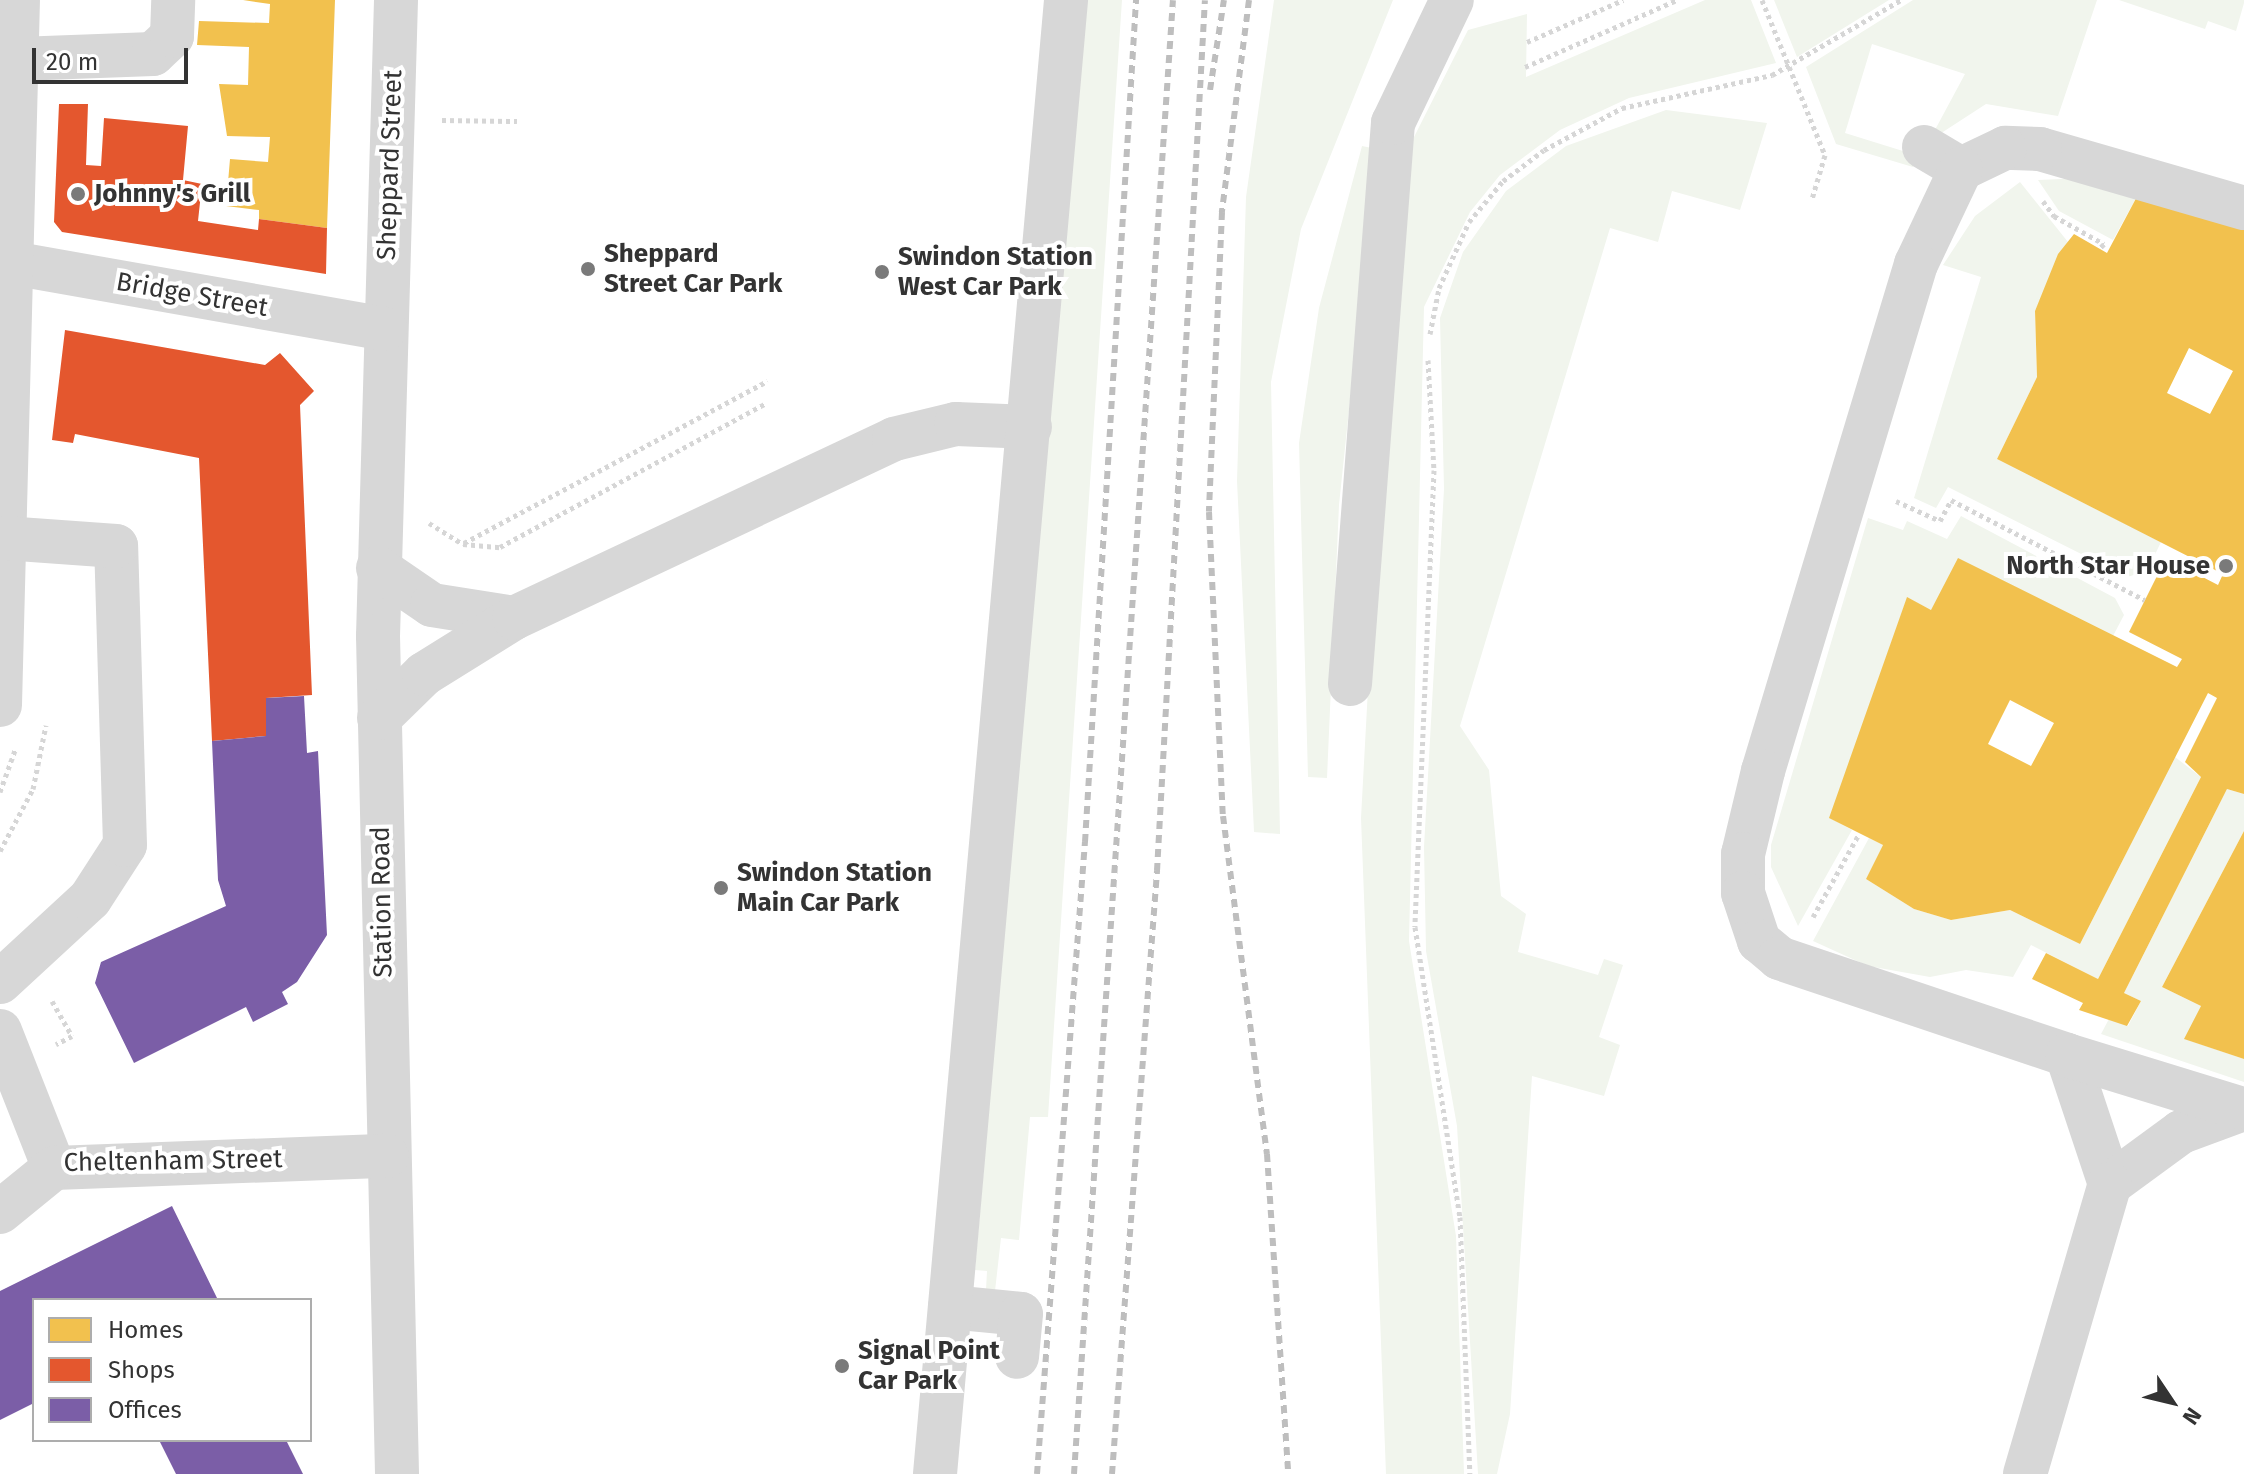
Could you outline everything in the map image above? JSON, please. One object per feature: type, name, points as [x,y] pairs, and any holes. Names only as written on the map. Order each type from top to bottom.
[{"type":"street","points":[[0,705],[5,262],[18,59],[18,0]]},
{"type":"street","points":[[18,59],[153,54],[172,36],[173,0]]},
{"type":"street","name":"Sheppard Street","points":[[385,329],[396,0]]},
{"type":"street","points":[[935,1474],[1066,0]]},
{"type":"street","points":[[1350,684],[1393,123],[1452,0]]},
{"type":"street","points":[[1924,147],[1961,169]]},
{"type":"street","points":[[2240,1108],[2067,1055],[1788,962],[1759,941],[1748,917],[1743,854],[1916,264],[1961,169],[2005,148],[2040,149],[2244,208]]},
{"type":"street","name":"Bridge Street","points":[[5,262],[385,329]]},
{"type":"street","name":"Station Road","points":[[385,329],[378,568],[379,718],[387,1156],[397,1474]]},
{"type":"street","points":[[379,718],[424,674],[514,618],[894,439],[956,424],[1030,427]]},
{"type":"street","points":[[0,982],[90,899],[125,845],[116,546],[4,538]]},
{"type":"street","points":[[378,568],[432,605],[514,618]]},
{"type":"street","name":"Cheltenham Street","points":[[0,1031],[54,1168],[387,1156]]},
{"type":"street","points":[[2025,1474],[2110,1184],[2067,1055]]},
{"type":"street","points":[[2110,1184],[2181,1132],[2240,1108]]},
{"type":"street","points":[[0,1212],[54,1168]]},
{"type":"street","points":[[950,1307],[1021,1314],[1017,1357]]},
{"type":"path","points":[[1527,42],[1623,0]]},
{"type":"path","points":[[1525,67],[1677,0]]},
{"type":"path","points":[[1762,0],[1825,155],[1812,199]]},
{"type":"path","points":[[1470,1474],[1460,1217],[1423,1008],[1413,870],[1434,470],[1427,375],[1439,288],[1488,197],[1544,150],[1622,108],[1789,67],[1901,0]]},
{"type":"path","points":[[392,119],[517,121]]},
{"type":"path","points":[[463,544],[767,381]]},
{"type":"path","points":[[415,515],[463,544],[504,546],[765,404]]},
{"type":"path","points":[[1851,480],[1940,521],[1951,500],[2145,600]]},
{"type":"path","points":[[1788,962],[1859,834]]},
{"type":"shaded area","points":[[1084,0],[1122,0],[1048,1117],[1030,1117],[1019,1240],[1001,1238],[995,1291],[986,1290],[987,1271],[975,1270]]},
{"type":"shaded area","points":[[1274,0],[1393,0],[1301,229],[1271,382],[1280,834],[1254,832],[1237,481],[1246,197]]},
{"type":"shaded area","points":[[1705,0],[1751,0],[1776,63],[1629,98],[1560,130],[1500,175],[1470,212],[1424,307],[1409,941],[1456,1236],[1464,1474],[1386,1474],[1361,818],[1382,430],[1413,139],[1468,30],[1527,14],[1526,77]]},
{"type":"shaded area","points":[[1774,0],[1889,0],[1797,57]]},
{"type":"shaded area","points":[[1913,0],[2097,0],[2058,116],[1986,104],[1929,141],[1965,74],[1872,44],[1845,133],[1919,156],[1913,167],[1836,144],[1806,67]]},
{"type":"shaded area","points":[[2119,0],[2244,0],[2244,3],[2236,31],[2208,21],[2205,29]]},
{"type":"shaded area","points":[[1666,110],[1767,123],[1740,210],[1672,191],[1658,242],[1610,228],[1460,726],[1489,770],[1501,896],[1526,914],[1518,952],[1598,975],[1604,959],[1623,965],[1599,1037],[1620,1045],[1604,1096],[1532,1076],[1510,1414],[1497,1474],[1478,1474],[1457,1126],[1426,951],[1424,847],[1444,489],[1440,318],[1463,252],[1506,191],[1566,146]]},
{"type":"shaded area","points":[[1362,146],[1372,148],[1368,229],[1339,505],[1327,778],[1308,777],[1299,443],[1319,308]]},
{"type":"shaded area","points":[[2085,178],[2141,189],[2113,240],[2059,211],[2038,180]]},
{"type":"shaded area","points":[[2020,182],[2068,242],[2035,311],[2037,377],[1997,459],[2161,542],[2147,571],[2127,577],[1948,487],[1936,508],[1914,498],[1981,277],[1943,265],[1975,216]]},
{"type":"shaded area","points":[[1961,516],[2115,598],[2124,615],[2113,636],[1931,610],[1907,598],[1830,818],[1852,830],[1798,926],[1771,867],[1771,845],[1868,518],[1903,530],[1907,521],[1947,539]]},
{"type":"shaded area","points":[[2175,757],[2201,777],[2098,979],[2031,945],[2013,977],[1966,970],[1930,977],[1868,966],[1813,941],[1869,838],[1883,845],[1866,879],[1914,909],[1951,920],[2010,910],[2080,944]]},
{"type":"shaded area","points":[[2227,789],[2244,794],[2244,831],[2162,987],[2201,1006],[2185,1039],[2244,1059],[2244,1082],[2101,1034],[2110,1017],[2128,1026],[2141,1001],[2124,993]]},
{"type":"building: Homes","points":[[243,0],[335,0],[327,228],[259,219],[259,210],[226,206],[230,159],[268,162],[270,137],[227,136],[219,84],[248,85],[249,47],[197,45],[199,21],[269,23],[270,4]]},
{"type":"building: Homes","name":"North Star House","points":[[2141,189],[2244,228],[2244,794],[2227,789],[2124,993],[2141,1001],[2127,1026],[2079,1010],[2083,1003],[2032,979],[2046,953],[2098,979],[2201,777],[2185,762],[2217,698],[2208,693],[2080,944],[2010,910],[1951,920],[1914,909],[1866,879],[1883,845],[1829,818],[1907,597],[1931,610],[1958,558],[2177,667],[2182,659],[2129,632],[2166,558],[2218,585],[2223,574],[1997,459],[2037,377],[2035,311],[2058,254],[2074,234],[2107,253]],"holes":[[[2189,348],[2233,371],[2210,414],[2167,393]],[[2010,700],[2054,723],[2031,766],[1988,744]]]},
{"type":"building: Homes","points":[[2244,831],[2244,1059],[2184,1039],[2201,1006],[2162,987]]},
{"type":"building: Shops","points":[[59,104],[88,104],[86,165],[101,166],[104,118],[188,126],[183,180],[202,184],[198,221],[258,230],[259,219],[327,228],[326,274],[62,232],[54,222]]},
{"type":"building: Shops","points":[[65,330],[265,365],[280,353],[314,391],[300,405],[312,695],[266,698],[266,736],[212,741],[199,458],[75,434],[73,443],[52,440]]},
{"type":"building: Offices","points":[[304,696],[307,753],[318,751],[327,935],[297,982],[282,992],[288,1004],[253,1022],[246,1007],[134,1063],[95,983],[101,962],[226,906],[218,880],[212,741],[266,736],[266,698]]},
{"type":"building: Offices","points":[[172,1206],[217,1298],[32,1298],[32,1404],[0,1420],[0,1291]]},
{"type":"building: Offices","points":[[160,1442],[287,1442],[303,1474],[176,1474]]},
{"type":"railway","points":[[1037,1474],[1085,842],[1136,0]]},
{"type":"railway","points":[[1074,1474],[1173,0]]},
{"type":"railway","points":[[1112,1474],[1157,871],[1205,0]]},
{"type":"railway","points":[[1210,90],[1224,0]]},
{"type":"railway","points":[[1249,0],[1222,212],[1209,512],[1223,816],[1267,1154],[1288,1474]]},
{"type":"place","name":"Johnny's Grill","points":[[78,194]]},
{"type":"place","name":"Sheppard Street Car Park","points":[[588,269]]},
{"type":"place","name":"Swindon Station West Car Park","points":[[882,272]]},
{"type":"place","name":"North Star House","points":[[2226,566]]},
{"type":"place","name":"Swindon Station Main Car Park","points":[[721,888]]},
{"type":"place","name":"Signal Point Car Park","points":[[842,1366]]}]
